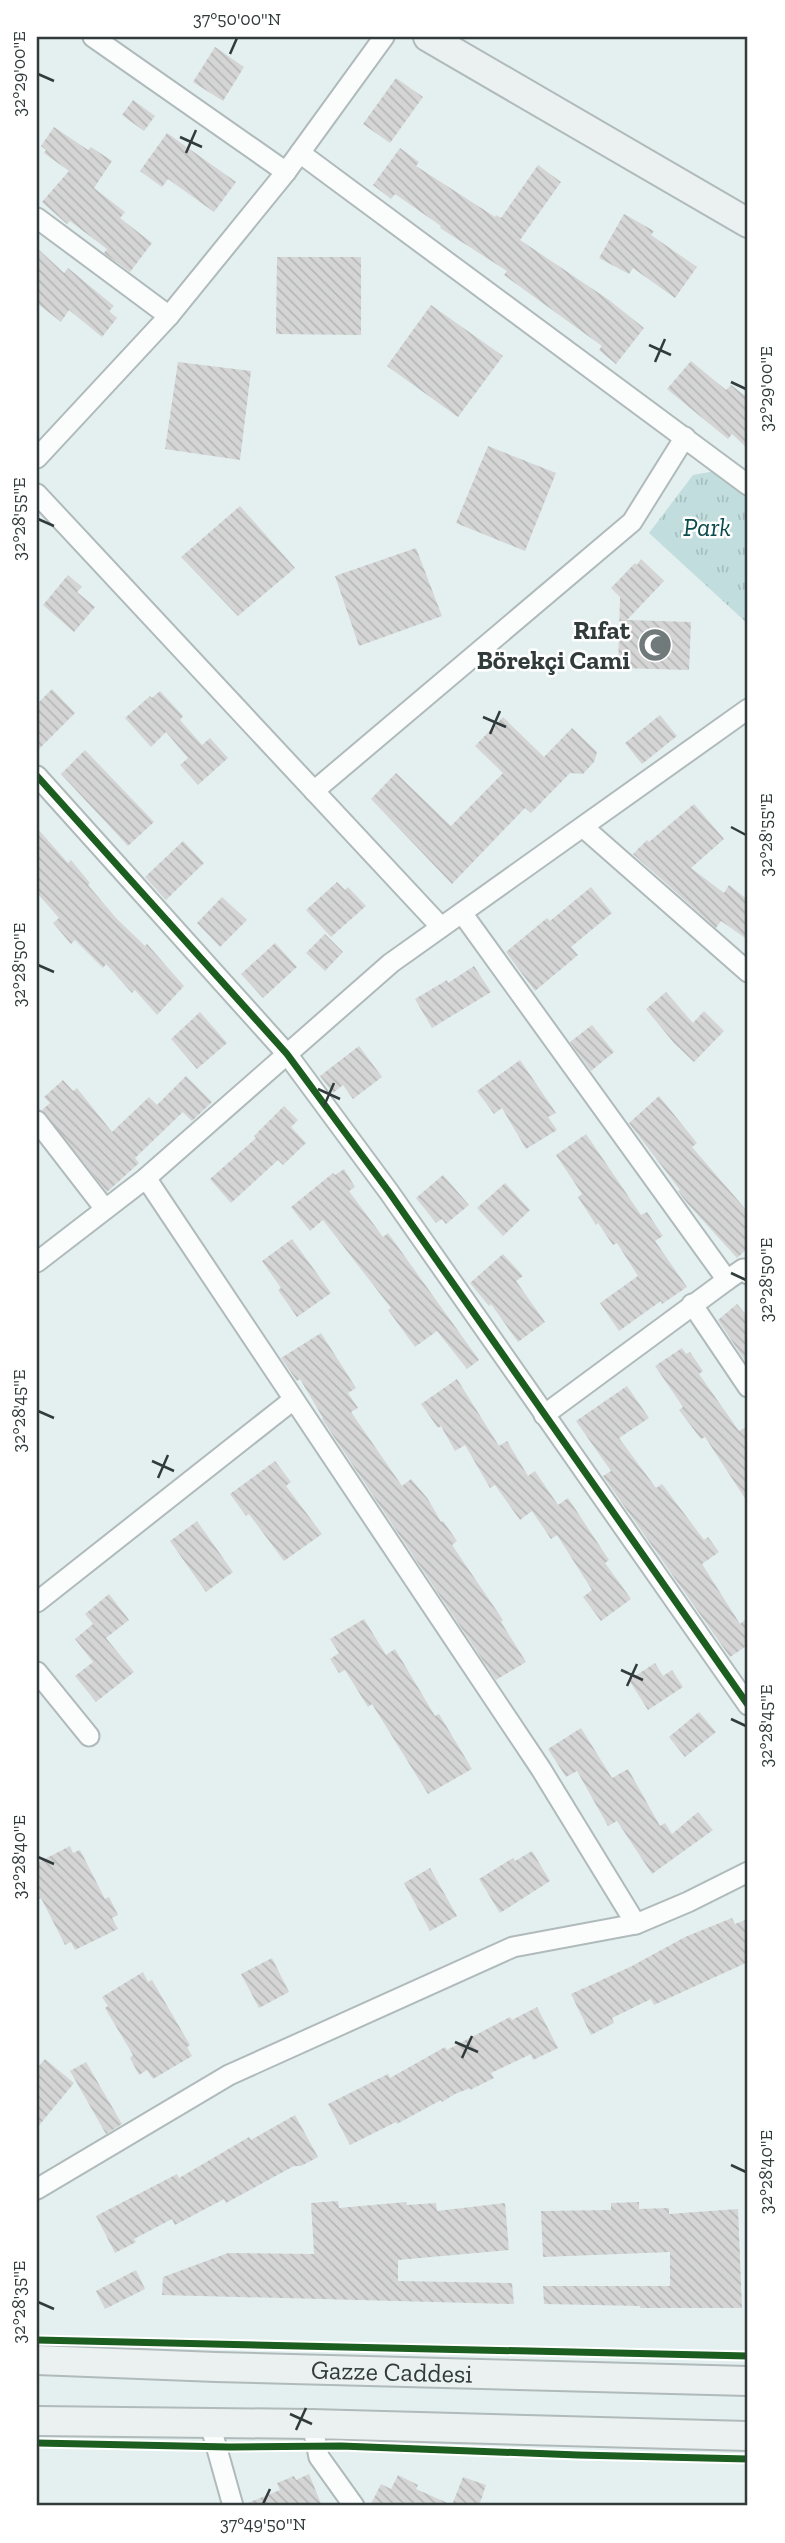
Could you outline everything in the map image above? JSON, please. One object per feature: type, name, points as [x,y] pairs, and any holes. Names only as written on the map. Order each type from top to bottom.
[{"type":"main road","points":[[431,37],[748,223]]},
{"type":"main road","name":"Gazze Caddesi","points":[[37,2360],[748,2381]]},
{"type":"main road","name":"Gazze Caddesi","points":[[37,2421],[312,2424],[748,2435]]},
{"type":"street","points":[[93,37],[286,173]]},
{"type":"street","points":[[37,458],[169,316],[286,173],[384,37]]},
{"type":"street","points":[[300,153],[748,485]]},
{"type":"street","points":[[37,218],[169,316]]},
{"type":"street","points":[[314,791],[632,522],[685,437]]},
{"type":"street","points":[[37,494],[442,927]]},
{"type":"street","points":[[37,1262],[146,1178],[391,963],[748,709]]},
{"type":"street","points":[[37,776],[287,1054],[389,1192],[748,1704]]},
{"type":"street","points":[[583,827],[748,972]]},
{"type":"street","points":[[462,913],[727,1280]]},
{"type":"street","points":[[37,1121],[105,1209]]},
{"type":"street","points":[[146,1178],[541,1769],[636,1924]]},
{"type":"street","points":[[544,1415],[692,1304],[743,1269],[748,1274]]},
{"type":"street","points":[[692,1304],[748,1387]]},
{"type":"street","points":[[37,1602],[293,1401]]},
{"type":"street","points":[[37,1672],[89,1736]]},
{"type":"street","points":[[37,2189],[229,2075],[513,1948],[636,1924],[748,1872]]},
{"type":"street","points":[[210,2424],[233,2506]]},
{"type":"street","points":[[312,2424],[319,2457],[355,2506]]},
{"type":"green space","name":"Park","points":[[715,471],[748,496],[748,624],[649,533],[693,475]]},
{"type":"building","points":[[215,47],[244,67],[223,101],[193,82]]},
{"type":"building","points":[[396,78],[423,97],[390,143],[363,124]]},
{"type":"building","points":[[133,100],[155,116],[144,131],[122,115]]},
{"type":"building","points":[[54,127],[88,150],[91,147],[112,161],[94,188],[125,212],[120,218],[152,243],[130,272],[104,253],[107,249],[70,221],[67,224],[42,202],[69,171],[44,153],[46,150],[41,146]]},
{"type":"building","points":[[167,133],[236,182],[214,212],[168,179],[162,187],[140,171]]},
{"type":"building","points":[[400,148],[419,162],[416,166],[495,217],[496,215],[501,218],[538,165],[561,182],[520,240],[609,300],[644,328],[616,364],[599,350],[602,346],[504,275],[507,271],[440,228],[441,226],[395,194],[391,199],[373,185]]},
{"type":"building","points":[[624,214],[654,231],[651,235],[697,267],[675,298],[633,268],[629,274],[599,258]]},
{"type":"building","points":[[37,248],[64,273],[68,268],[114,306],[109,311],[117,318],[102,337],[69,310],[61,322],[37,303]]},
{"type":"building","points":[[277,257],[361,257],[361,335],[276,334]]},
{"type":"building","points":[[431,305],[503,356],[458,417],[387,366]]},
{"type":"building","points":[[691,361],[726,390],[731,385],[748,398],[748,449],[732,434],[728,439],[667,389]]},
{"type":"building","points":[[178,362],[251,371],[240,460],[165,449]]},
{"type":"building","points":[[488,446],[556,473],[525,551],[456,523]]},
{"type":"building","points":[[240,506],[295,568],[238,616],[181,557]]},
{"type":"building","points":[[416,548],[442,616],[359,646],[335,576]]},
{"type":"building","name":"Rıfat Börekçi Cami","points":[[641,559],[664,581],[627,620],[691,622],[689,670],[618,668],[620,597],[611,588]]},
{"type":"building","points":[[68,575],[82,587],[77,592],[95,607],[74,632],[43,605]]},
{"type":"building","points":[[52,689],[75,713],[37,751],[37,704]]},
{"type":"building","points":[[160,691],[183,716],[180,720],[202,745],[210,738],[228,758],[198,785],[180,765],[188,758],[166,732],[151,747],[125,718],[150,696],[152,698]]},
{"type":"building","points":[[660,715],[677,736],[642,764],[625,743]]},
{"type":"building","points":[[503,717],[544,757],[572,728],[597,752],[594,762],[583,774],[570,773],[531,813],[525,808],[452,884],[371,799],[396,773],[451,826],[503,773],[475,746]]},
{"type":"building","points":[[85,750],[154,822],[128,846],[61,774]]},
{"type":"building","points":[[694,804],[724,839],[691,868],[724,893],[729,885],[748,900],[748,940],[721,921],[716,928],[633,854]]},
{"type":"building","points":[[37,828],[68,863],[71,860],[117,919],[145,946],[147,944],[184,986],[157,1015],[135,990],[132,993],[106,964],[103,968],[75,940],[71,944],[53,923],[59,918],[37,893]]},
{"type":"building","points":[[183,841],[204,863],[166,900],[145,877]]},
{"type":"building","points":[[337,882],[345,890],[348,887],[366,906],[331,937],[306,910]]},
{"type":"building","points":[[591,887],[612,913],[571,947],[578,955],[535,991],[506,952],[547,918],[550,921]]},
{"type":"building","points":[[222,897],[247,920],[220,947],[197,923]]},
{"type":"building","points":[[325,934],[343,952],[325,971],[306,953]]},
{"type":"building","points":[[275,943],[297,967],[263,998],[241,974]]},
{"type":"building","points":[[474,966],[491,992],[432,1028],[415,999],[447,980],[448,983]]},
{"type":"building","points":[[666,992],[693,1023],[704,1011],[724,1031],[694,1062],[646,1009]]},
{"type":"building","points":[[200,1012],[227,1043],[197,1069],[171,1039]]},
{"type":"building","points":[[592,1025],[614,1052],[591,1071],[570,1042]]},
{"type":"building","points":[[359,1046],[382,1077],[353,1099],[343,1085],[333,1093],[320,1076]]},
{"type":"building","points":[[520,1060],[556,1113],[548,1117],[557,1130],[526,1149],[502,1108],[494,1114],[477,1091]]},
{"type":"building","points":[[186,1076],[212,1102],[192,1121],[183,1112],[135,1158],[139,1163],[107,1192],[42,1110],[50,1103],[44,1097],[63,1080],[73,1091],[77,1088],[112,1132],[149,1097],[157,1105]]},
{"type":"building","points":[[659,1096],[697,1143],[692,1147],[748,1212],[748,1248],[737,1258],[687,1203],[629,1123]]},
{"type":"building","points":[[284,1106],[298,1120],[291,1127],[306,1143],[283,1165],[278,1160],[231,1203],[210,1179],[256,1138],[254,1136]]},
{"type":"building","points":[[586,1134],[641,1215],[647,1212],[663,1236],[655,1241],[687,1287],[662,1304],[661,1301],[619,1331],[600,1303],[638,1276],[617,1243],[613,1245],[598,1223],[596,1225],[578,1197],[582,1194],[556,1155]]},
{"type":"building","points":[[344,1169],[355,1187],[349,1191],[383,1237],[388,1233],[479,1360],[467,1369],[437,1331],[415,1347],[388,1310],[391,1308],[323,1220],[310,1231],[291,1207],[333,1173],[335,1175]]},
{"type":"building","points":[[443,1175],[469,1205],[446,1224],[442,1219],[436,1223],[416,1198]]},
{"type":"building","points":[[505,1183],[530,1210],[503,1236],[477,1208]]},
{"type":"building","points":[[292,1239],[331,1293],[297,1317],[262,1261]]},
{"type":"building","points":[[503,1254],[523,1276],[516,1281],[545,1322],[518,1342],[491,1304],[489,1306],[470,1283]]},
{"type":"building","points":[[737,1304],[748,1317],[748,1365],[718,1320]]},
{"type":"building","points":[[321,1333],[356,1388],[348,1393],[358,1408],[351,1412],[402,1486],[411,1479],[428,1499],[441,1522],[443,1521],[457,1541],[452,1545],[503,1620],[501,1622],[526,1662],[496,1680],[322,1419],[300,1379],[297,1381],[281,1358]]},
{"type":"building","points":[[682,1348],[686,1354],[690,1352],[703,1371],[699,1374],[739,1431],[748,1426],[748,1503],[705,1437],[701,1439],[679,1410],[683,1407],[655,1366]]},
{"type":"building","points":[[457,1379],[499,1446],[507,1441],[528,1476],[535,1471],[558,1505],[568,1498],[609,1560],[605,1563],[631,1599],[601,1621],[583,1597],[592,1590],[557,1535],[551,1539],[532,1511],[520,1520],[495,1485],[490,1488],[465,1445],[455,1451],[441,1426],[438,1428],[421,1404]]},
{"type":"building","points":[[627,1386],[649,1418],[619,1438],[656,1488],[662,1484],[704,1540],[708,1537],[719,1552],[702,1564],[740,1624],[748,1617],[748,1645],[730,1657],[603,1476],[611,1471],[576,1421]]},
{"type":"building","points":[[275,1461],[291,1482],[286,1486],[322,1534],[284,1561],[249,1514],[246,1516],[230,1494]]},
{"type":"building","points":[[197,1521],[233,1572],[206,1592],[170,1541]]},
{"type":"building","points":[[109,1594],[129,1620],[106,1638],[134,1672],[96,1702],[75,1676],[93,1662],[75,1639],[93,1624],[85,1614]]},
{"type":"building","points":[[364,1619],[386,1655],[395,1649],[435,1716],[439,1714],[472,1769],[428,1794],[372,1704],[368,1707],[345,1670],[339,1673],[330,1659],[339,1653],[330,1639]]},
{"type":"building","points":[[655,1663],[663,1676],[672,1670],[683,1687],[648,1710],[629,1680]]},
{"type":"building","points":[[699,1712],[716,1732],[685,1757],[669,1737]]},
{"type":"building","points":[[581,1728],[612,1778],[628,1769],[660,1826],[665,1823],[672,1834],[698,1812],[713,1830],[652,1874],[617,1821],[608,1826],[577,1771],[566,1777],[548,1749]]},
{"type":"building","points":[[70,1846],[73,1853],[80,1850],[105,1899],[109,1897],[118,1915],[112,1918],[118,1929],[75,1950],[71,1942],[65,1945],[41,1898],[37,1900],[37,1863]]},
{"type":"building","points":[[532,1851],[550,1881],[500,1913],[479,1879],[513,1858],[515,1861]]},
{"type":"building","points":[[430,1868],[457,1916],[430,1931],[404,1883]]},
{"type":"building","points":[[732,1918],[735,1924],[748,1919],[748,1962],[654,2005],[651,1999],[612,2018],[614,2023],[591,2035],[571,1994],[632,1966],[685,1937]]},
{"type":"building","points":[[272,1958],[289,1992],[259,2008],[241,1974]]},
{"type":"building","points":[[143,1972],[148,1982],[152,1980],[190,2045],[187,2047],[192,2056],[153,2079],[147,2070],[139,2075],[130,2058],[133,2055],[105,2008],[108,2006],[102,1997]]},
{"type":"building","points":[[537,2007],[558,2048],[533,2060],[531,2054],[491,2073],[494,2078],[442,2102],[441,2100],[350,2145],[328,2104],[388,2074],[390,2078],[445,2047],[447,2050],[510,2017],[512,2020]]},
{"type":"building","points":[[45,2059],[74,2083],[37,2128],[37,2068]]},
{"type":"building","points":[[86,2062],[122,2124],[106,2134],[70,2071]]},
{"type":"building","points":[[295,2115],[318,2157],[301,2166],[294,2166],[226,2203],[224,2199],[175,2225],[172,2219],[134,2239],[136,2242],[115,2253],[96,2216],[177,2174],[179,2178],[249,2137],[251,2140]]},
{"type":"building","points":[[338,2201],[339,2208],[406,2202],[407,2205],[436,2203],[437,2211],[505,2203],[509,2250],[398,2260],[398,2281],[512,2283],[514,2304],[162,2295],[163,2277],[228,2253],[314,2254],[311,2203]]},
{"type":"building","points":[[639,2202],[639,2209],[669,2208],[669,2214],[738,2209],[742,2308],[544,2304],[543,2286],[670,2286],[670,2252],[543,2257],[541,2211],[611,2210],[611,2203]]},
{"type":"building","points":[[136,2270],[145,2289],[105,2309],[96,2291]]},
{"type":"building","points":[[309,2474],[322,2506],[245,2506],[280,2490],[277,2483],[294,2476],[296,2480]]},
{"type":"building","points":[[398,2475],[418,2485],[416,2489],[452,2505],[463,2477],[486,2485],[479,2506],[370,2506],[381,2484],[391,2489]]},
{"type":"cycle path","points":[[37,776],[287,1054],[389,1192],[748,1705]]},
{"type":"cycle path","points":[[37,2340],[748,2356]]},
{"type":"cycle path","points":[[37,2443],[341,2446],[748,2459]]},
{"type":"place","name":"Rıfat Börekçi Cami","points":[[655,645]]}]
